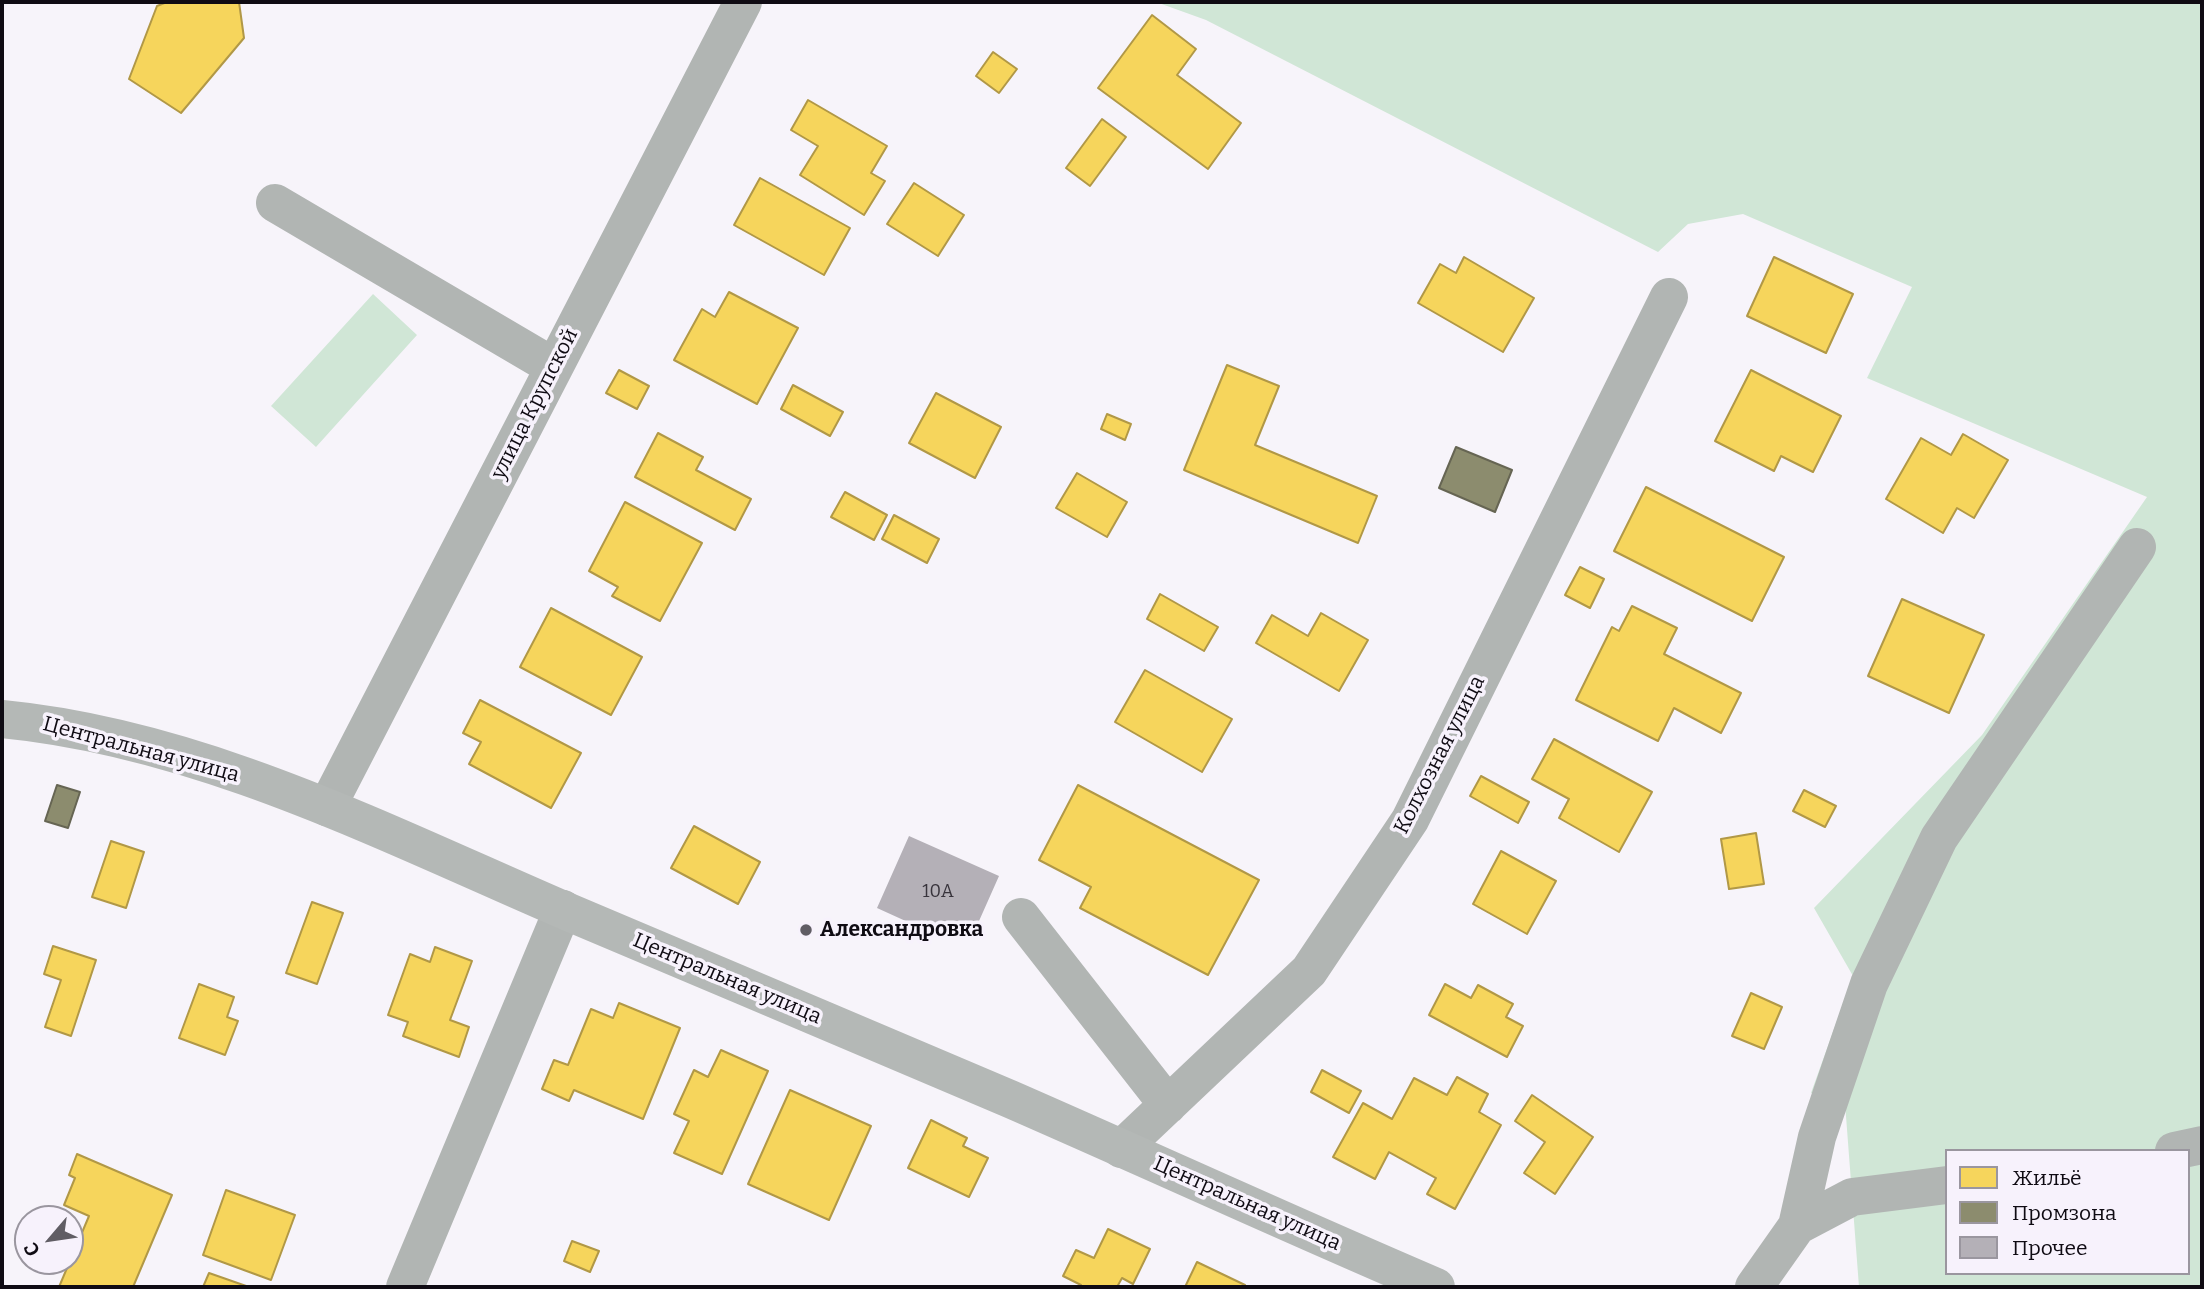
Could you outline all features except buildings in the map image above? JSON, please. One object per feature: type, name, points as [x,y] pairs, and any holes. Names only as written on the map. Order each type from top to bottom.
[{"type":"main road","name":"Центральная улица","points":[[2,719],[38,723],[114,739],[198,761],[327,807],[1436,1287]]},
{"type":"street","name":"улица Крупской","points":[[327,807],[743,2]]},
{"type":"street","points":[[275,203],[554,367]]},
{"type":"street","name":"Колхозная улица","points":[[1121,1149],[1309,971],[1410,820],[1668,297]]},
{"type":"street","points":[[1754,1287],[1797,1226],[1817,1137],[1869,984],[1939,838],[2137,547]]},
{"type":"street","points":[[405,1287],[563,909]]},
{"type":"street","points":[[1021,917],[1168,1105]]},
{"type":"street","points":[[2183,1149],[2202,1144]]},
{"type":"street","points":[[1797,1226],[1852,1197],[1945,1185]]},
{"type":"green space","points":[[1156,2],[2202,2],[2202,1287],[1859,1287],[1845,1103],[1811,1093],[1853,976],[1814,908],[1982,735],[2147,497],[1867,378],[1912,287],[1743,214],[1688,224],[1658,252],[1206,20]]},
{"type":"green space","points":[[373,294],[417,335],[316,447],[271,406]]},
{"type":"place","name":"Александровка","points":[[806,930]]}]
